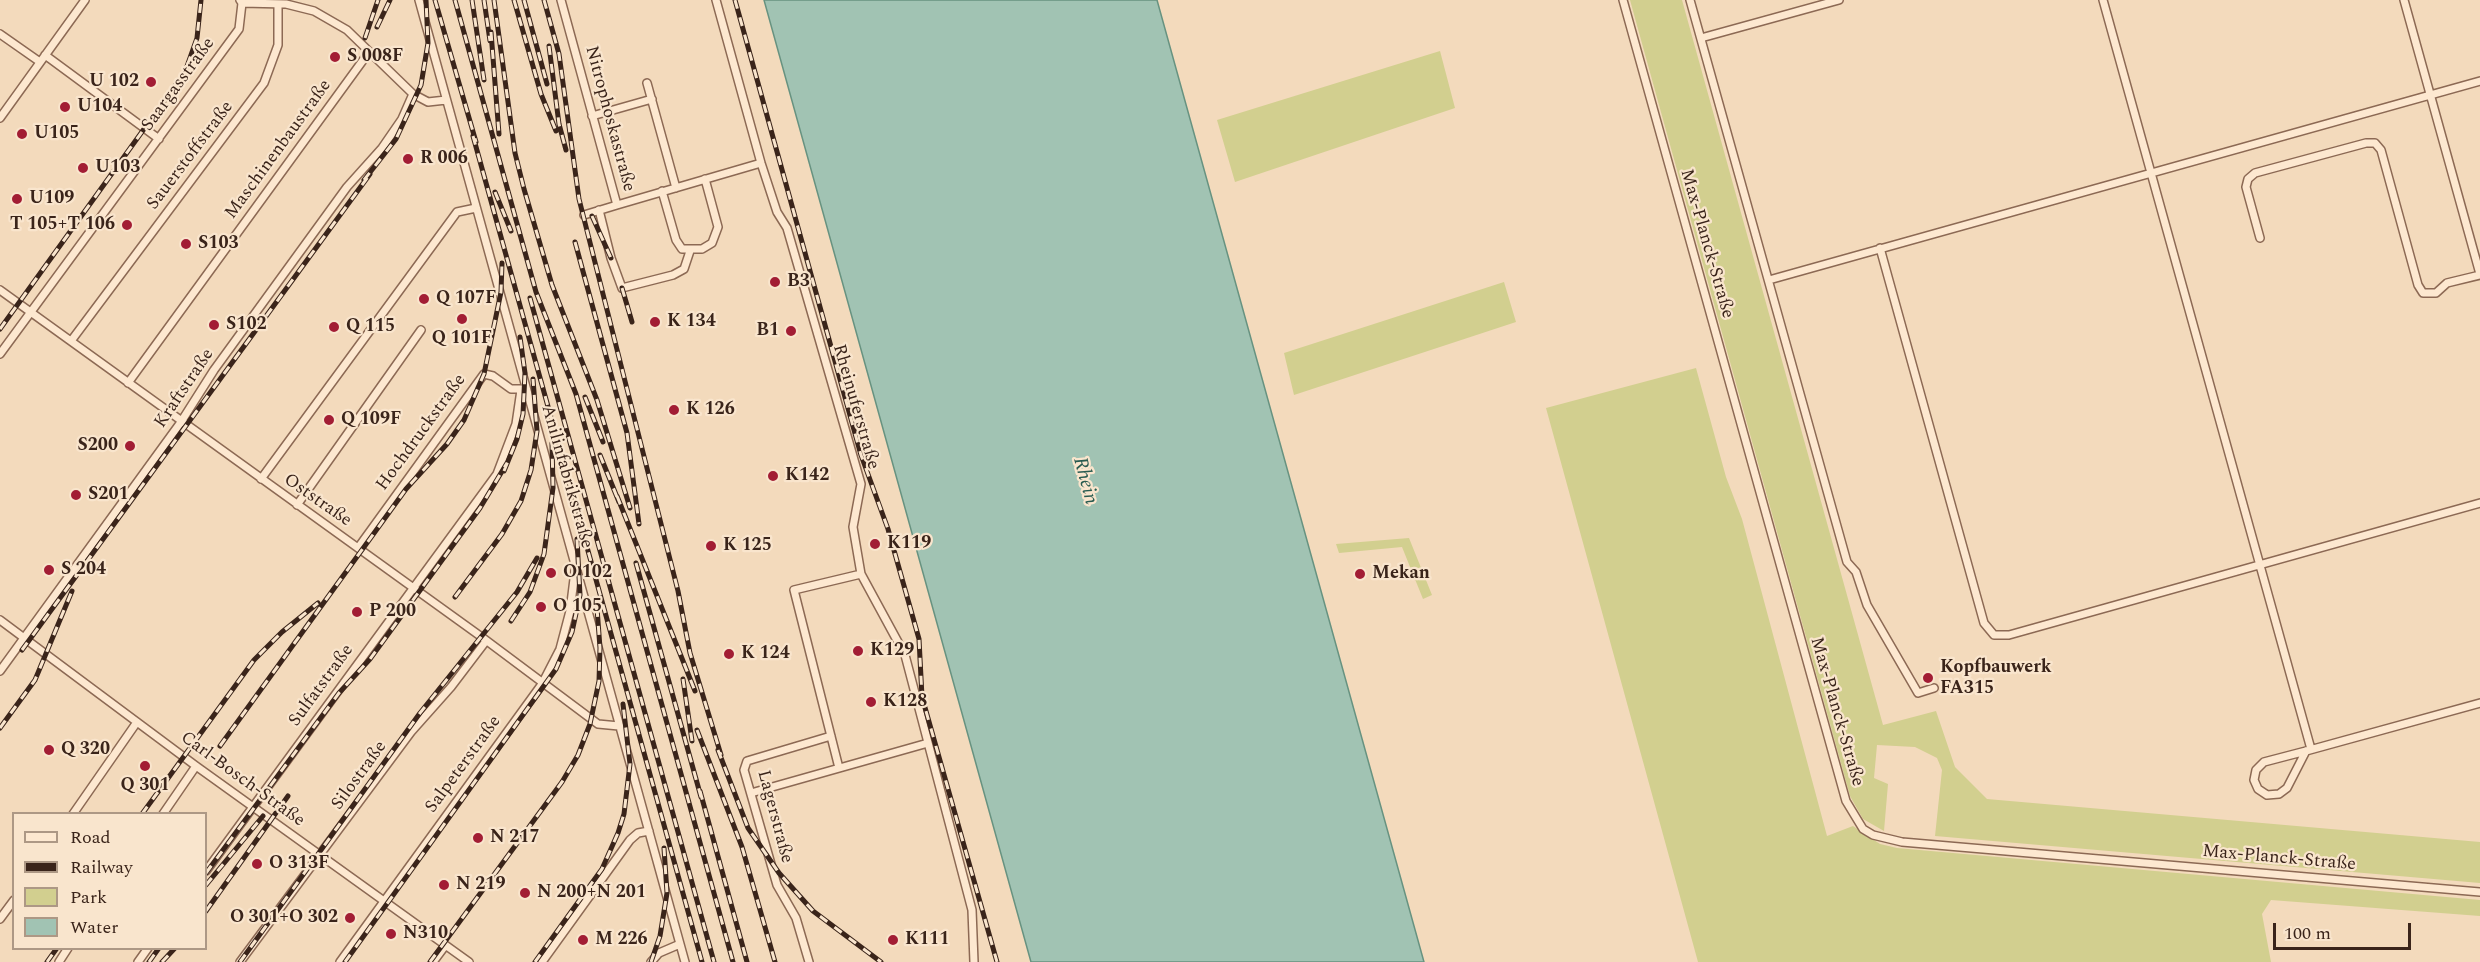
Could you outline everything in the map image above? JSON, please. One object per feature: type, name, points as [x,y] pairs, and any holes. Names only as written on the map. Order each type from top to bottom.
[{"type":"street","points":[[0,118],[86,0]]},
{"type":"street","name":"Anilinfabrikstraße","points":[[419,0],[523,390],[576,569],[685,962]]},
{"type":"street","name":"Nitrophoskastraße","points":[[561,0],[616,205],[761,164]]},
{"type":"street","name":"Rheinuferstraße","points":[[716,0],[761,164],[777,213],[787,228],[861,484],[853,527],[861,574],[905,655],[972,910],[974,962]]},
{"type":"street","name":"Max-Planck-Straße","points":[[1623,0],[1846,801],[1856,823],[1873,835],[1902,842],[2480,892]]},
{"type":"street","points":[[1690,0],[1846,562],[1856,572],[1867,605],[1918,693],[1934,688]]},
{"type":"street","points":[[1701,38],[1839,0]]},
{"type":"street","points":[[2103,0],[2260,565],[2308,750],[2287,788],[2279,794],[2267,795],[2258,789],[2254,780],[2256,770],[2264,762],[2308,750],[2480,703]]},
{"type":"street","points":[[2260,238],[2246,187],[2248,179],[2255,173],[2366,143],[2375,143],[2381,150],[2418,285],[2423,293],[2436,293],[2446,284],[2480,275],[2404,0]]},
{"type":"street","points":[[241,1],[278,4],[314,11],[347,30],[413,94],[428,102],[446,100]]},
{"type":"street","name":"Saargasstraße","points":[[0,354],[239,29],[241,1]]},
{"type":"street","name":"Sauerstoffstraße","points":[[70,341],[264,83],[278,45],[278,4]]},
{"type":"street","points":[[0,34],[40,62]]},
{"type":"street","name":"Maschinenbaustraße","points":[[128,383],[369,52]]},
{"type":"street","points":[[45,55],[159,139]]},
{"type":"street","points":[[1769,280],[2480,81]]},
{"type":"street","points":[[647,83],[676,188]]},
{"type":"street","name":"Kraftstraße","points":[[0,671],[181,422],[214,370],[347,187],[382,148],[402,119],[413,94]]},
{"type":"street","points":[[592,116],[652,99]]},
{"type":"street","points":[[662,191],[676,240],[682,249],[690,250],[712,243],[716,236],[716,218],[705,179]]},
{"type":"street","points":[[584,215],[616,205]]},
{"type":"street","points":[[261,479],[457,213],[476,208]]},
{"type":"street","points":[[599,210],[611,258],[622,288],[684,269],[690,250]]},
{"type":"street","points":[[1880,248],[1984,623],[1994,635],[2009,634],[2480,503]]},
{"type":"street","name":"Oststraße","points":[[0,290],[412,586],[598,724],[620,726]]},
{"type":"street","points":[[297,505],[421,330]]},
{"type":"street","name":"Hochdruckstraße","points":[[358,548],[480,378],[488,374],[511,389],[523,390]]},
{"type":"street","name":"Sulfatstraße","points":[[207,870],[496,474],[516,424],[523,390]]},
{"type":"street","name":"Salpeterstraße","points":[[340,962],[542,684],[560,649],[570,611],[576,569]]},
{"type":"street","points":[[839,768],[794,590],[861,574]]},
{"type":"street","name":"Carl-Bosch-Straße","points":[[0,620],[196,766],[468,962]]},
{"type":"street","name":"Silostraße","points":[[240,962],[411,732],[452,687],[486,641]]},
{"type":"street","points":[[75,812],[137,722]]},
{"type":"street","name":"Lagerstraße","points":[[810,962],[796,918],[777,885],[744,770],[747,761],[831,736]]},
{"type":"street","points":[[751,794],[928,743]]},
{"type":"street","points":[[164,812],[196,766]]},
{"type":"street","points":[[542,962],[630,840],[638,833],[649,831]]},
{"type":"street","points":[[0,919],[12,903]]},
{"type":"street","points":[[651,962],[659,953],[680,944]]},
{"type":"street","points":[[433,962],[445,945]]},
{"type":"green space","points":[[1630,0],[1682,0],[1883,725],[1936,711],[1955,767],[1987,799],[2480,842],[2480,883],[1935,836],[1942,770],[1937,758],[1915,747],[1877,745],[1874,778],[1888,784],[1884,831],[1863,819],[1850,796]]},
{"type":"green space","points":[[1440,51],[1455,108],[1235,182],[1217,120]]},
{"type":"green space","points":[[1504,282],[1516,322],[1294,395],[1284,353]]},
{"type":"green space","points":[[1696,368],[1726,477],[1742,519],[1827,836],[1853,826],[1880,844],[1897,848],[2480,900],[2480,916],[2271,900],[2262,914],[2271,962],[1698,962],[1546,408]]},
{"type":"green space","points":[[1409,538],[1432,595],[1423,599],[1402,547],[1339,553],[1336,544]]},
{"type":"water","name":"Rhein","points":[[764,0],[1157,0],[1424,962],[1031,962]]},
{"type":"railway","points":[[0,329],[185,72],[197,38],[201,0]]},
{"type":"railway","points":[[365,38],[378,0]]},
{"type":"railway","points":[[377,27],[390,0]]},
{"type":"railway","points":[[364,180],[396,139],[421,85],[428,43],[426,0]]},
{"type":"railway","points":[[435,0],[476,142]]},
{"type":"railway","points":[[455,0],[536,292],[576,394],[733,962]]},
{"type":"railway","points":[[472,0],[484,80]]},
{"type":"railway","points":[[484,0],[490,41]]},
{"type":"railway","points":[[494,0],[515,153],[524,189],[552,285],[597,400],[630,508]]},
{"type":"railway","points":[[514,0],[541,94],[556,131]]},
{"type":"railway","points":[[524,0],[547,84]]},
{"type":"railway","points":[[544,0],[559,54],[579,199],[678,591],[690,653],[721,755]]},
{"type":"railway","points":[[735,0],[861,455],[888,529],[919,639],[922,697],[997,962]]},
{"type":"railway","points":[[491,32],[499,134]]},
{"type":"railway","points":[[549,46],[559,124],[566,150]]},
{"type":"railway","points":[[473,136],[702,962]]},
{"type":"railway","points":[[22,650],[370,174]]},
{"type":"railway","points":[[495,192],[511,231]]},
{"type":"railway","points":[[592,216],[611,258]]},
{"type":"railway","points":[[575,242],[627,433],[639,524]]},
{"type":"railway","points":[[220,746],[406,489],[447,444],[464,420],[484,374],[501,292],[502,263]]},
{"type":"railway","points":[[622,288],[632,322]]},
{"type":"railway","points":[[530,298],[714,962]]},
{"type":"railway","points":[[504,471],[517,439],[523,414],[525,373],[520,337]]},
{"type":"railway","points":[[455,597],[502,534],[521,501],[531,470],[537,431],[533,379]]},
{"type":"railway","points":[[585,397],[603,442]]},
{"type":"railway","points":[[511,621],[530,592],[544,554],[553,488],[552,443],[553,446]]},
{"type":"railway","points":[[600,455],[619,502]]},
{"type":"railway","points":[[207,872],[339,693],[370,659],[480,508],[507,463]]},
{"type":"railway","points":[[617,496],[695,691]]},
{"type":"railway","points":[[345,962],[556,669],[572,632],[580,595],[577,539]]},
{"type":"railway","points":[[240,962],[420,713],[517,592],[537,558]]},
{"type":"railway","points":[[636,563],[701,797]]},
{"type":"railway","points":[[0,728],[35,680],[72,591]]},
{"type":"railway","points":[[143,812],[254,660],[282,632],[318,603]]},
{"type":"railway","points":[[430,962],[562,782],[578,755],[590,724],[599,681],[600,648],[597,608]]},
{"type":"railway","points":[[683,679],[692,741]]},
{"type":"railway","points":[[535,962],[602,869],[618,833],[624,814],[630,764],[623,704]]},
{"type":"railway","points":[[697,730],[742,847],[775,962]]},
{"type":"railway","points":[[718,750],[748,828],[779,873],[813,911],[881,962]]},
{"type":"railway","points":[[700,791],[747,962]]},
{"type":"railway","points":[[207,910],[288,796]]},
{"type":"railway","points":[[207,884],[263,816]]},
{"type":"railway","points":[[651,962],[660,936],[667,893],[664,848]]},
{"type":"railway","points":[[47,962],[56,950]]},
{"type":"railway","points":[[149,962],[158,950]]},
{"type":"railway","points":[[162,962],[173,950]]},
{"type":"place","name":"S 008F","points":[[335,57]]},
{"type":"place","name":"U 102","points":[[151,82]]},
{"type":"place","name":"U104","points":[[65,107]]},
{"type":"place","name":"U105","points":[[22,134]]},
{"type":"place","name":"R 006","points":[[408,159]]},
{"type":"place","name":"U103","points":[[83,168]]},
{"type":"place","name":"U109","points":[[17,199]]},
{"type":"place","name":"T 105+T 106","points":[[127,225]]},
{"type":"place","name":"S103","points":[[186,244]]},
{"type":"place","name":"B3","points":[[775,282]]},
{"type":"place","name":"Q 107F","points":[[424,299]]},
{"type":"place","name":"Q 101F","points":[[462,319]]},
{"type":"place","name":"K 134","points":[[655,322]]},
{"type":"place","name":"S102","points":[[214,325]]},
{"type":"place","name":"Q 115","points":[[334,327]]},
{"type":"place","name":"B1","points":[[791,331]]},
{"type":"place","name":"K 126","points":[[674,410]]},
{"type":"place","name":"Q 109F","points":[[329,420]]},
{"type":"place","name":"S200","points":[[130,446]]},
{"type":"place","name":"K142","points":[[773,476]]},
{"type":"place","name":"S201","points":[[76,495]]},
{"type":"place","name":"K119","points":[[875,544]]},
{"type":"place","name":"K 125","points":[[711,546]]},
{"type":"place","name":"S 204","points":[[49,570]]},
{"type":"place","name":"O 102","points":[[551,573]]},
{"type":"place","name":"Mekan","points":[[1360,574]]},
{"type":"place","name":"O 105","points":[[541,607]]},
{"type":"place","name":"P 200","points":[[357,612]]},
{"type":"place","name":"K129","points":[[858,651]]},
{"type":"place","name":"K 124","points":[[729,654]]},
{"type":"place","name":"Kopfbauwerk FA315","points":[[1928,678]]},
{"type":"place","name":"K128","points":[[871,702]]},
{"type":"place","name":"Q 320","points":[[49,750]]},
{"type":"place","name":"Q 301","points":[[145,766]]},
{"type":"place","name":"N 217","points":[[478,838]]},
{"type":"place","name":"O 313F","points":[[257,864]]},
{"type":"place","name":"N 219","points":[[444,885]]},
{"type":"place","name":"N 200+N 201","points":[[525,893]]},
{"type":"place","name":"O 301+O 302","points":[[350,918]]},
{"type":"place","name":"N310","points":[[391,934]]},
{"type":"place","name":"M 226","points":[[583,940]]},
{"type":"place","name":"K111","points":[[893,940]]}]
